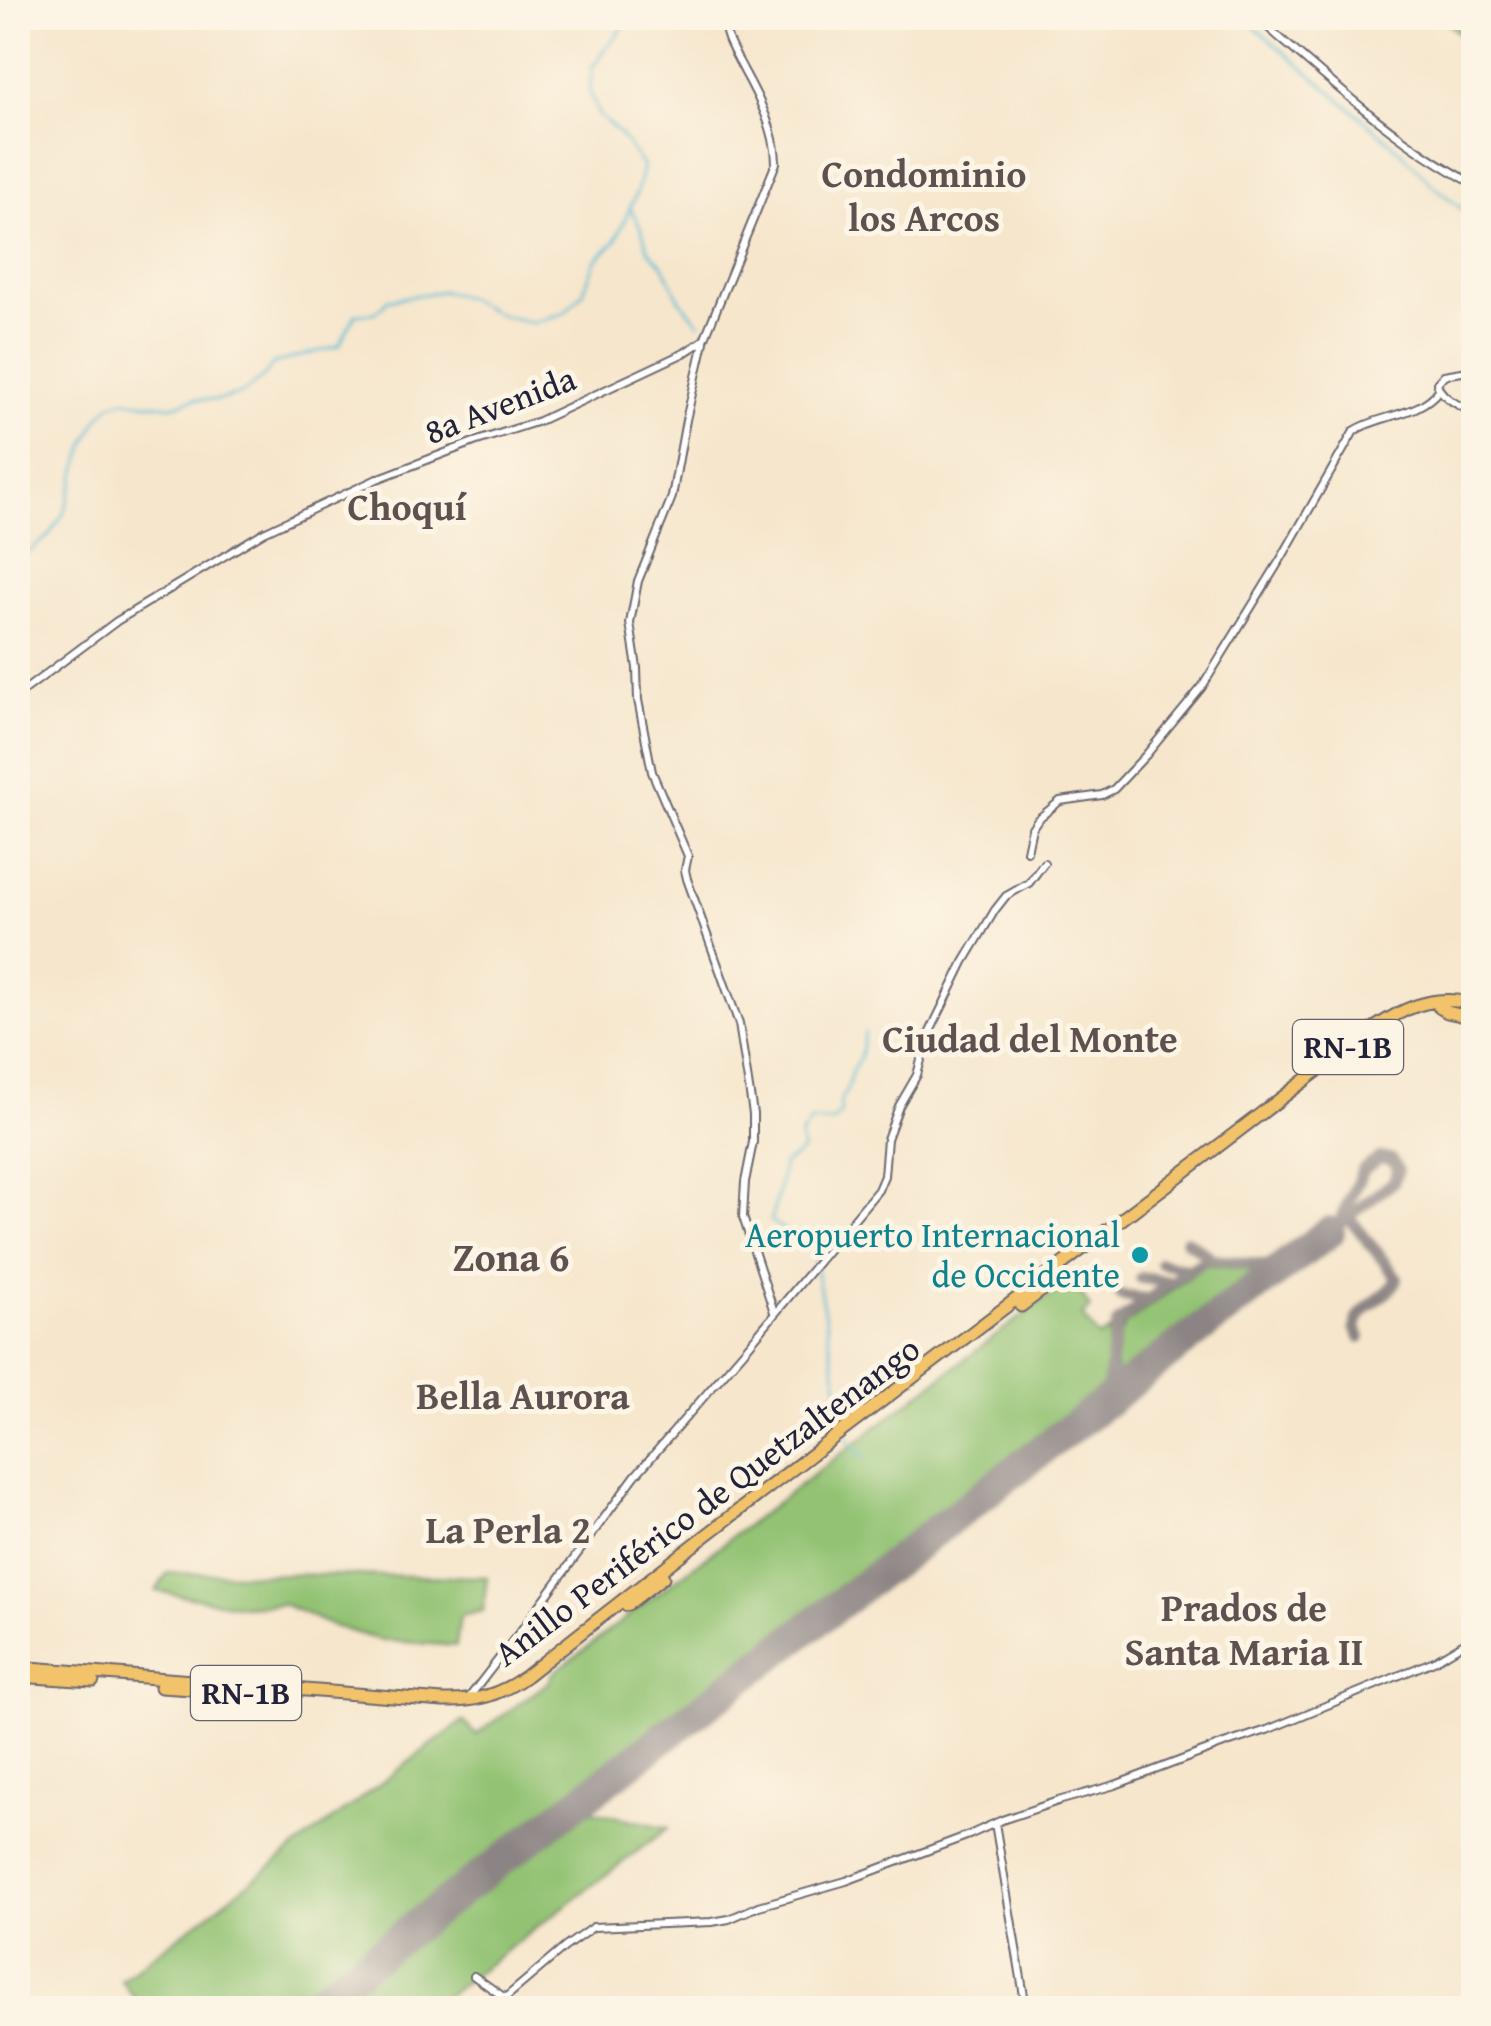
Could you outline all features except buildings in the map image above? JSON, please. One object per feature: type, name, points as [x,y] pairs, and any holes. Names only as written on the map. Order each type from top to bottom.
[{"type":"highway","name":"Anillo Periférico de Quetzaltenango","points":[[18,1667],[466,1701],[498,1693],[518,1682],[680,1554],[1199,1170],[1390,1016],[1418,1004],[1474,1001]]},
{"type":"highway","name":"Anillo Periférico de Quetzaltenango","points":[[18,1676],[454,1710],[496,1702],[528,1684],[846,1434],[1236,1137],[1394,1023],[1438,1008],[1474,1015]]},
{"type":"highway","points":[[643,1593],[647,1584],[679,1560],[680,1554]]},
{"type":"highway","points":[[103,1682],[168,1680]]},
{"type":"highway","points":[[210,1690],[218,1686],[342,1693]]},
{"type":"highway","points":[[378,1704],[459,1706],[466,1701]]},
{"type":"street","points":[[724,18],[729,44],[767,121],[776,163],[704,340],[672,497],[638,580],[630,630],[652,772],[688,856],[686,878],[738,1024],[754,1134],[745,1182],[744,1217],[775,1313]]},
{"type":"street","points":[[1258,18],[1386,128],[1474,184]]},
{"type":"street","name":"8a Avenida","points":[[18,695],[118,621],[264,532],[376,479],[539,420],[684,354],[704,340]]},
{"type":"street","points":[[1027,851],[1038,819],[1064,800],[1102,795],[1114,789],[1202,686],[1354,432],[1432,398],[1444,375],[1474,370]]},
{"type":"street","points":[[1438,390],[1474,413]]},
{"type":"street","points":[[466,1701],[635,1476],[881,1184],[886,1142],[899,1106],[917,1075],[927,1038],[983,929],[1006,896],[1028,883],[1044,863]]},
{"type":"street","points":[[474,1976],[505,1998],[593,1927],[724,1920],[846,1881],[995,1823],[1267,1730],[1434,1661],[1474,1637]]},
{"type":"street","points":[[995,1823],[1026,2008]]},
{"type":"green space","points":[[1441,18],[1473,18],[1473,45]]},
{"type":"green space","points":[[1205,1265],[1248,1269],[1254,1277],[1127,1376],[1117,1375],[1117,1350],[1125,1325]]},
{"type":"green space","points":[[1060,1287],[1079,1290],[1090,1308],[1082,1316],[1099,1338],[1110,1331],[1104,1386],[1094,1401],[293,2008],[142,2008],[121,1980],[463,1721],[476,1735],[549,1682],[552,1674]]},
{"type":"green space","points":[[167,1573],[487,1577],[483,1611],[460,1616],[456,1646],[380,1640],[333,1626],[283,1604],[242,1606],[156,1591]]},
{"type":"green space","points":[[583,1809],[668,1828],[430,2008],[321,2008]]},
{"type":"waterway","points":[[18,560],[49,536],[64,513],[86,443],[110,405],[123,400],[172,406],[243,393],[274,363],[339,346],[356,314],[375,313],[388,300],[443,291],[500,315],[532,323],[564,313],[583,293],[595,261],[615,242],[637,192],[643,166],[618,132],[599,116],[590,92],[592,67],[626,18]]},
{"type":"waterway","points":[[1244,18],[1474,219]]},
{"type":"waterway","points":[[630,208],[648,250],[663,265],[680,300],[699,323]]},
{"type":"waterway","points":[[815,1261],[806,1245],[771,1221],[784,1164],[803,1151],[800,1137],[811,1121],[832,1122],[841,1113],[840,1101],[860,1058],[865,1032]]},
{"type":"waterway","points":[[816,1269],[845,1424]]},
{"type":"waterway","points":[[847,1431],[849,1443],[865,1458]]},
{"type":"taxiway","points":[[1329,1232],[1394,1181],[1398,1170],[1392,1160],[1380,1158],[1363,1170],[1338,1225]]},
{"type":"taxiway","points":[[1349,1217],[1397,1278],[1388,1292],[1362,1313],[1355,1328],[1360,1337]]},
{"type":"taxiway","points":[[1186,1240],[1213,1259]]},
{"type":"taxiway","points":[[1088,1416],[1106,1394],[1117,1324],[1171,1282],[1207,1259],[1276,1267],[1289,1261]]},
{"type":"taxiway","points":[[1161,1263],[1190,1270]]},
{"type":"taxiway","points":[[1253,1264],[1259,1267],[1261,1276],[1255,1288]]},
{"type":"taxiway","points":[[1141,1278],[1171,1282]]},
{"type":"taxiway","points":[[1121,1296],[1148,1299]]},
{"type":"taxiway","points":[[1110,1375],[1117,1385],[1133,1380]]},
{"type":"runway","points":[[307,2008],[1329,1232]]},
{"type":"place","name":"Aeropuerto Internacional de Occidente","points":[[1140,1255]]},
{"type":"district","name":"Condominio los Arcos","points":[[924,196]]},
{"type":"district","name":"Choquí","points":[[407,507]]},
{"type":"district","name":"Ciudad del Monte","points":[[1030,1039]]},
{"type":"district","name":"Zona 6","points":[[511,1257]]},
{"type":"district","name":"Bella Aurora","points":[[523,1396]]},
{"type":"district","name":"La Perla 2","points":[[508,1530]]},
{"type":"district","name":"Prados de Santa Maria II","points":[[1244,1630]]}]
